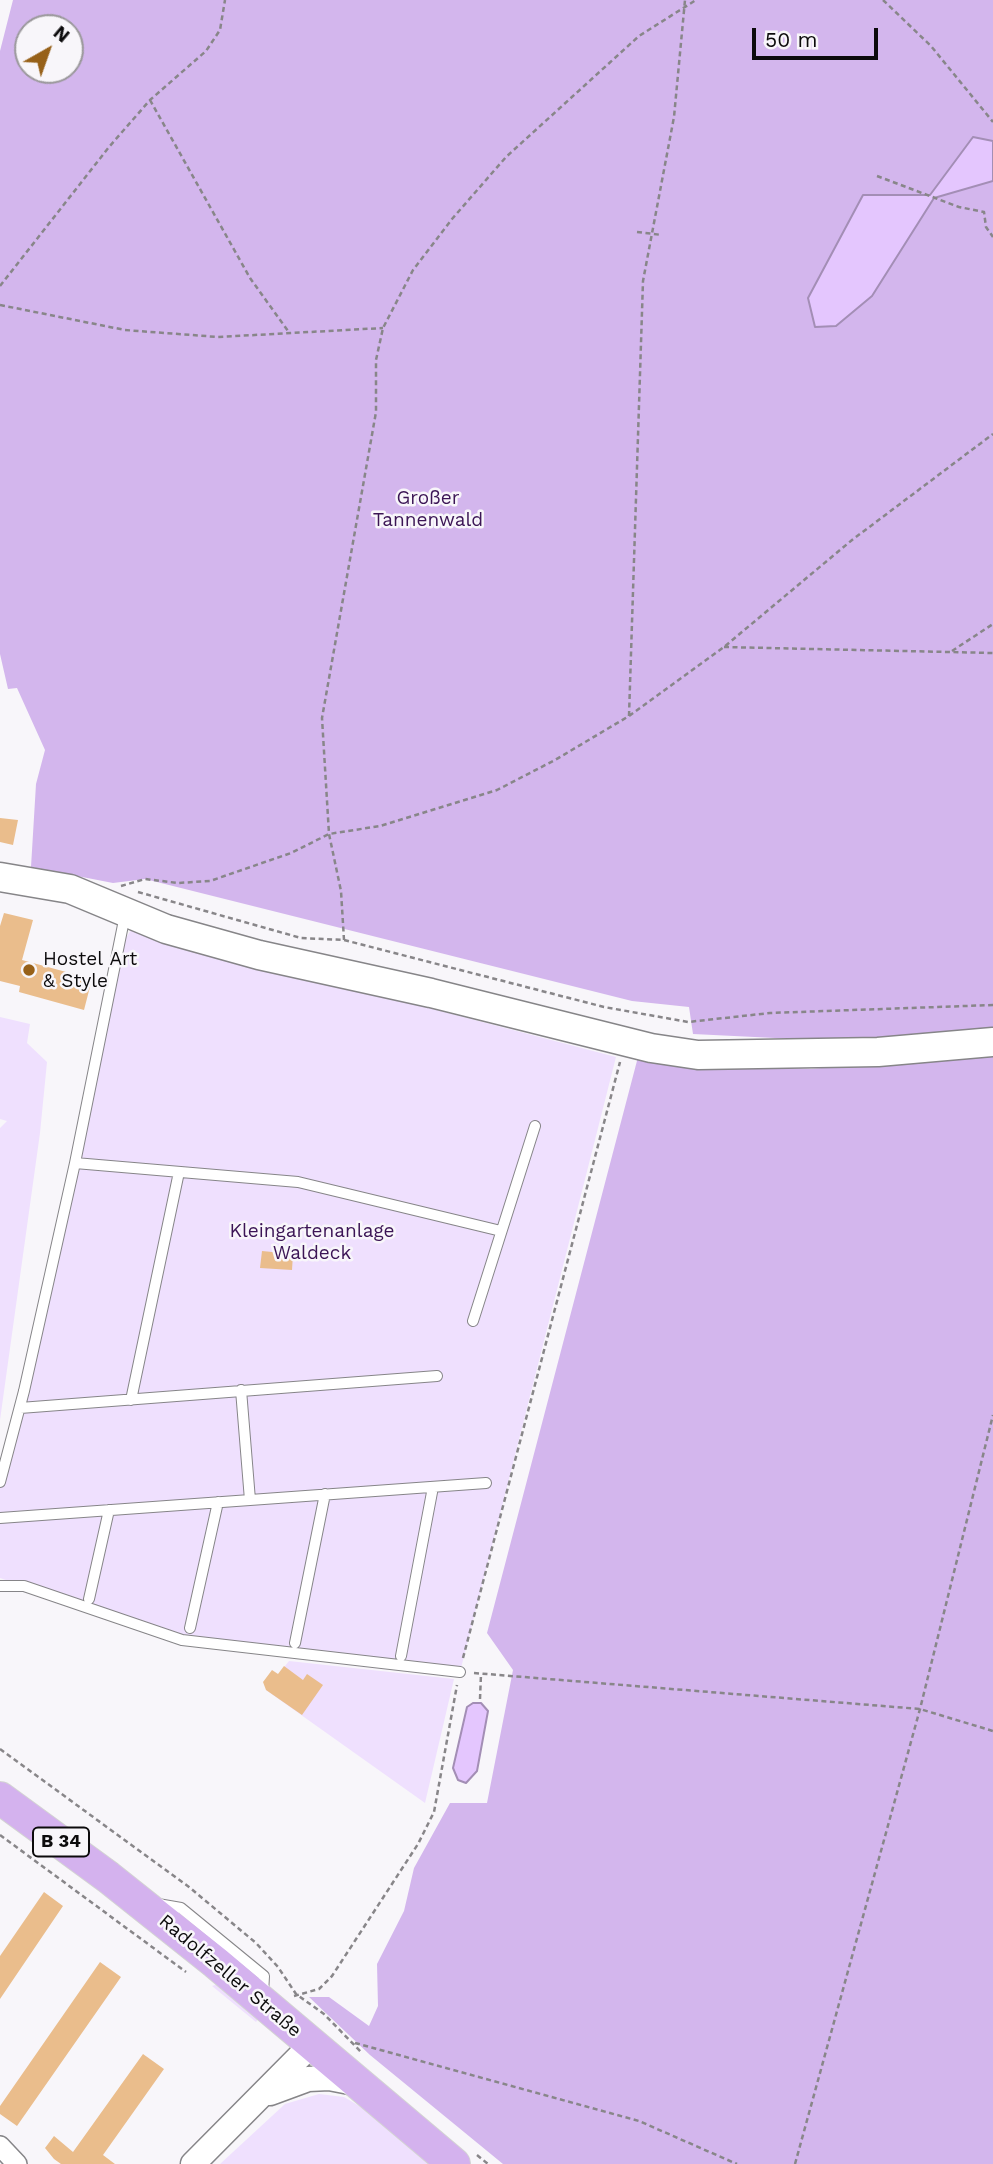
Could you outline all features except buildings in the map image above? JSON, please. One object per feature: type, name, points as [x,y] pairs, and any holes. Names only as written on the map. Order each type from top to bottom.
[{"type":"main road","points":[[0,877],[70,889],[125,914],[259,955],[431,993],[626,1044],[698,1055],[878,1052],[993,1042]]},
{"type":"main road","name":"Radolfzeller Straße","points":[[0,1798],[139,1901],[454,2164]]},
{"type":"street","points":[[193,2164],[313,2044]]},
{"type":"street","points":[[263,2096],[307,2079],[329,2078],[361,2085]]},
{"type":"street","points":[[0,2146],[18,2164]]},
{"type":"lane","points":[[0,1482],[20,1408],[75,1163],[125,914]]},
{"type":"lane","points":[[473,1321],[535,1126]]},
{"type":"lane","points":[[75,1163],[298,1182],[502,1231]]},
{"type":"lane","points":[[131,1400],[179,1172]]},
{"type":"lane","points":[[20,1408],[437,1376]]},
{"type":"lane","points":[[241,1390],[250,1500]]},
{"type":"lane","points":[[0,1518],[486,1483]]},
{"type":"lane","points":[[401,1656],[433,1487]]},
{"type":"lane","points":[[295,1643],[325,1494]]},
{"type":"lane","points":[[190,1628],[218,1502]]},
{"type":"lane","points":[[89,1599],[109,1510]]},
{"type":"lane","points":[[0,1586],[24,1586],[183,1640],[460,1672]]},
{"type":"path","points":[[0,286],[67,196],[150,100],[206,51],[220,30],[225,0]]},
{"type":"path","points":[[629,716],[643,281],[674,117],[685,0]]},
{"type":"path","points":[[344,940],[341,891],[329,834],[323,718],[376,412],[376,360],[383,328],[413,270],[452,219],[506,157],[639,36],[696,0]]},
{"type":"path","points":[[883,0],[931,46],[993,122]]},
{"type":"path","points":[[150,100],[250,278],[288,331]]},
{"type":"path","points":[[877,176],[959,207],[984,212],[986,227],[993,237]]},
{"type":"path","points":[[637,232],[662,235]]},
{"type":"path","points":[[0,305],[125,330],[218,337],[288,331],[383,328]]},
{"type":"path","points":[[145,879],[178,883],[210,881],[290,853],[329,834],[380,826],[497,790],[629,716],[723,647],[831,557],[993,435]]},
{"type":"path","points":[[951,652],[993,624]]},
{"type":"path","points":[[723,647],[993,653]]},
{"type":"path","points":[[116,887],[165,898],[301,938],[344,940],[604,1007],[688,1022],[770,1013],[993,1005]]},
{"type":"path","points":[[296,1994],[319,1989],[332,1976],[418,1844],[434,1812],[460,1672],[626,1044]]},
{"type":"path","points":[[795,2164],[919,1709],[993,1415]]},
{"type":"path","points":[[460,1672],[919,1709],[993,1731]]},
{"type":"path","points":[[480,1699],[481,1674]]},
{"type":"path","points":[[351,2043],[639,2121],[737,2164]]},
{"type":"green space","name":"Großer Tannenwald","points":[[13,0],[993,0],[993,141],[973,138],[930,195],[863,195],[872,296],[934,198],[993,181],[993,1032],[816,1040],[693,1034],[689,1007],[632,1001],[145,879],[113,883],[31,867],[36,784],[45,750],[17,688],[8,689],[0,654],[0,51]]},
{"type":"green space","name":"Kleingartenanlage Waldeck","points":[[131,930],[616,1057],[460,1672],[182,1640],[0,1578],[0,1482],[24,1391],[116,954]]},
{"type":"green space","points":[[0,1017],[30,1024],[27,1043],[47,1062],[40,1133],[0,1420],[0,1128],[7,1121],[0,1119]]},
{"type":"green space","points":[[993,1052],[993,2164],[503,2164],[370,2055],[309,1997],[329,1997],[369,2026],[378,2006],[377,1964],[404,1911],[414,1868],[450,1803],[487,1803],[513,1670],[487,1633],[638,1057],[680,1064],[811,1069]]},
{"type":"green space","points":[[289,1661],[454,1679],[425,1803],[266,1690]]},
{"type":"green space","points":[[218,1984],[259,2018],[256,2022],[212,1986]]},
{"type":"green space","points":[[319,2094],[344,2097],[378,2117],[431,2164],[220,2164],[285,2104]]},
{"type":"shaded area","points":[[973,137],[993,141],[993,181],[934,198],[872,296],[836,326],[815,327],[808,298],[863,195],[930,195]]},
{"type":"shaded area","points":[[473,1703],[481,1703],[488,1711],[477,1771],[466,1783],[458,1780],[453,1768],[467,1707]]},
{"type":"place","name":"Hostel Art & Style","points":[[29,970]]}]
